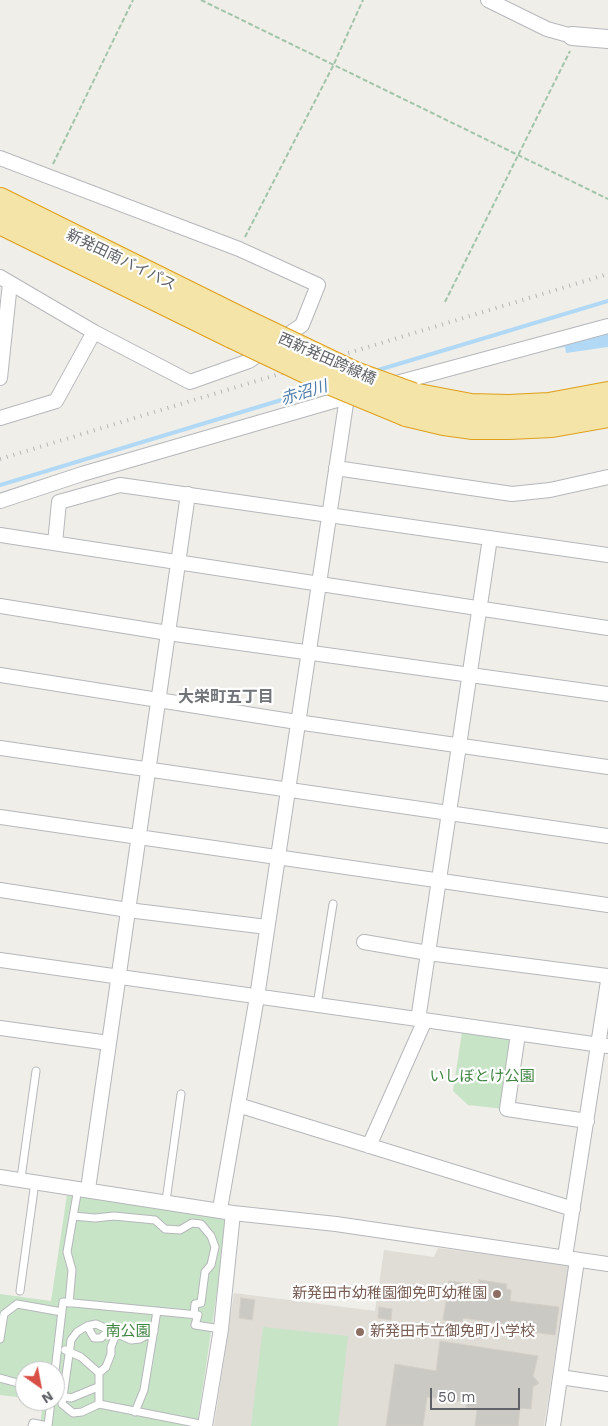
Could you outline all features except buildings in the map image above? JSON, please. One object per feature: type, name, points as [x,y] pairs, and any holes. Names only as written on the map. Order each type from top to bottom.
[{"type":"highway","name":"新発田南バイパス","points":[[0,200],[237,328]]},
{"type":"highway","name":"新発田南バイパス","points":[[0,222],[237,328]]},
{"type":"highway","name":"西新発田跨線橋","points":[[237,328],[331,383],[410,405]]},
{"type":"highway","points":[[410,405],[509,407],[549,405],[608,394]]},
{"type":"highway","points":[[410,405],[454,424],[509,428],[552,425],[608,415]]},
{"type":"street","points":[[488,0],[547,29],[572,36],[608,39]]},
{"type":"street","points":[[0,158],[240,248],[318,285],[302,325],[249,361],[190,382],[94,332],[5,280],[0,378]]},
{"type":"street","points":[[0,501],[82,474],[347,396],[608,326]]},
{"type":"street","points":[[0,418],[56,401],[94,332]]},
{"type":"street","points":[[205,1426],[221,1329],[226,1211],[238,1106],[257,996],[347,396]]},
{"type":"street","points":[[336,468],[512,494],[550,490],[608,477]]},
{"type":"street","points":[[55,543],[59,502],[120,485],[608,555]]},
{"type":"street","points":[[83,1189],[109,1043],[188,494]]},
{"type":"street","points":[[0,535],[318,582],[608,628]]},
{"type":"street","points":[[369,1146],[422,1020],[428,954],[490,538]]},
{"type":"street","points":[[0,606],[168,633],[608,694]]},
{"type":"street","points":[[0,675],[297,722],[608,767]]},
{"type":"street","points":[[0,748],[608,836]]},
{"type":"street","points":[[0,817],[608,905]]},
{"type":"street","points":[[0,890],[128,910],[267,927]]},
{"type":"street","points":[[364,942],[428,954],[608,976]]},
{"type":"street","points":[[0,960],[604,1046]]},
{"type":"street","points":[[553,1426],[560,1377],[571,1259],[572,1209],[587,1121],[604,1046],[608,981]]},
{"type":"street","points":[[0,1028],[109,1043]]},
{"type":"street","points":[[518,1034],[507,1109],[587,1121]]},
{"type":"street","points":[[238,1106],[572,1209]]},
{"type":"street","points":[[0,1176],[226,1211],[336,1224],[608,1264]]},
{"type":"street","points":[[560,1377],[608,1384]]},
{"type":"lane","points":[[317,1005],[333,904]]},
{"type":"lane","points":[[21,1178],[36,1071]]},
{"type":"lane","points":[[166,1201],[181,1094]]},
{"type":"lane","points":[[20,1291],[36,1182]]},
{"type":"lane","points":[[69,1303],[72,1270],[67,1252],[74,1216],[83,1189]]},
{"type":"lane","points":[[74,1216],[155,1220],[165,1229],[180,1230],[192,1224],[201,1224],[212,1236],[215,1247],[211,1265],[205,1272],[201,1303],[195,1304],[194,1315]]},
{"type":"lane","points":[[56,1361],[63,1302],[198,1315],[195,1325],[221,1329]]},
{"type":"lane","points":[[0,1339],[4,1314],[17,1304],[62,1312]]},
{"type":"lane","points":[[135,1412],[144,1390],[157,1311]]},
{"type":"lane","points":[[65,1374],[71,1340],[87,1326],[96,1324],[131,1340],[140,1339],[154,1331]]},
{"type":"lane","points":[[87,1326],[94,1338],[101,1338],[113,1332]]},
{"type":"lane","points":[[99,1404],[99,1373],[106,1367],[111,1354],[113,1332]]},
{"type":"lane","points":[[57,1350],[68,1351],[81,1357],[99,1373]]},
{"type":"lane","points":[[0,1378],[15,1382]]},
{"type":"lane","points":[[65,1397],[71,1398],[98,1387]]},
{"type":"lane","points":[[65,1406],[73,1413],[82,1412],[99,1404],[205,1426]]},
{"type":"lane","points":[[32,1426],[33,1423],[48,1426],[50,1411]]},
{"type":"path","points":[[48,175],[133,0]]},
{"type":"path","points":[[202,0],[608,199]]},
{"type":"path","points":[[240,248],[334,66],[364,0]]},
{"type":"path","points":[[445,302],[570,52],[572,36]]},
{"type":"shaded area","name":"新発田市立御免町小学校","points":[[438,1248],[569,1265],[544,1426],[214,1426],[234,1293],[375,1311],[384,1250],[434,1257]]},
{"type":"green space","name":"いしぼとけ公園","points":[[462,1032],[513,1039],[504,1109],[468,1105],[453,1091]]},
{"type":"green space","name":"南公園","points":[[67,1195],[228,1218],[197,1426],[40,1426],[42,1411],[65,1411],[65,1361],[15,1361],[15,1397],[0,1395],[0,1294],[51,1301]]},
{"type":"green space","points":[[263,1327],[348,1336],[338,1426],[251,1426]]},
{"type":"water","points":[[608,328],[608,347],[566,353],[565,347],[545,350]]},
{"type":"waterway","name":"赤沼川","points":[[375,371],[608,301]]},
{"type":"waterway","name":"赤沼川","points":[[0,485],[321,388]]},
{"type":"railway","points":[[0,459],[608,274]]},
{"type":"place","name":"新発田市幼稚園御免町幼稚園","points":[[497,1294]]},
{"type":"place","name":"新発田市立御免町小学校","points":[[360,1332]]},
{"type":"district","name":"大栄町五丁目","points":[[226,697]]}]
